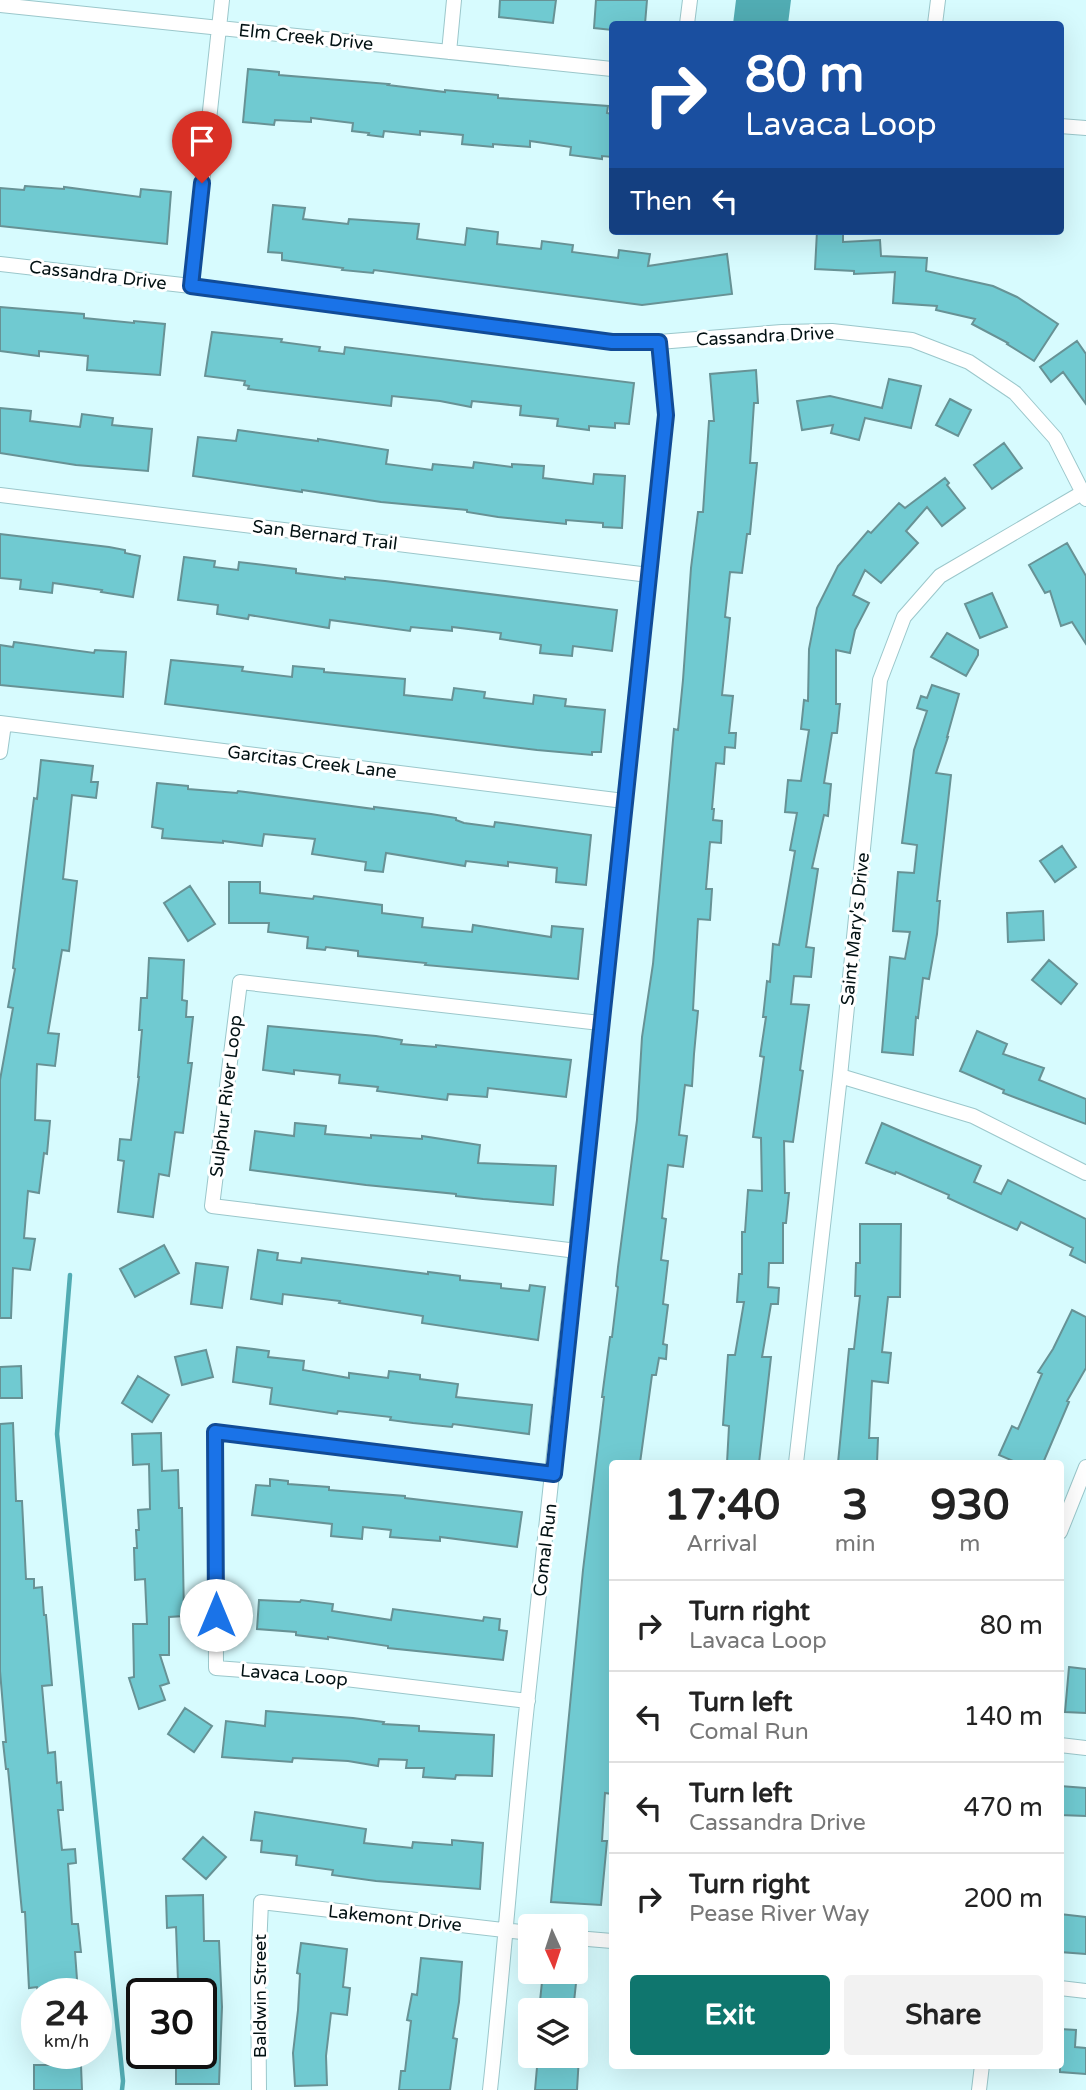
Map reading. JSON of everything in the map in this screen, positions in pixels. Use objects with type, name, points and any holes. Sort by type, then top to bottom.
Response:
[{"type":"street","points":[[191,286],[222,0]]},
{"type":"street","points":[[449,52],[454,0]]},
{"type":"street","points":[[687,21],[690,0]]},
{"type":"street","points":[[935,21],[938,0]]},
{"type":"street","name":"Elm Creek Drive","points":[[0,5],[609,69]]},
{"type":"street","points":[[1064,126],[1086,128]]},
{"type":"street","name":"Cassandra Drive","points":[[0,264],[191,286],[612,342],[659,342],[782,332],[832,331],[912,340],[969,362],[1015,393],[1055,438],[1084,496]]},
{"type":"street","name":"Comal Run","points":[[489,2090],[666,415],[659,342]]},
{"type":"street","name":"San Bernard Trail","points":[[0,495],[649,575]]},
{"type":"street","name":"Saint Mary's Drive","points":[[796,1460],[840,1076],[880,681],[904,617],[940,576],[1084,496]]},
{"type":"street","points":[[0,752],[2,724]]},
{"type":"street","name":"Garcitas Creek Lane","points":[[2,724],[624,801]]},
{"type":"street","name":"Sulphur River Loop","points":[[577,1251],[212,1206],[240,982],[600,1023]]},
{"type":"street","points":[[840,1076],[973,1116],[1086,1173]]},
{"type":"street","name":"Lavaca Loop","points":[[528,1701],[321,1676],[216,1668],[215,1432],[554,1474]]},
{"type":"street","points":[[1064,1522],[1086,1467]]},
{"type":"street","points":[[1064,1745],[1086,1748]]},
{"type":"street","name":"Lakemont Drive","points":[[261,1902],[518,1931]]},
{"type":"street","name":"Baldwin Street","points":[[258,2090],[261,1902]]},
{"type":"street","points":[[588,1939],[609,1941]]},
{"type":"street","points":[[1064,1988],[1086,1991]]},
{"type":"street","points":[[979,2090],[982,2069]]},
{"type":"water","points":[[736,0],[791,0],[788,21],[733,21]]},
{"type":"building","points":[[500,0],[556,0],[553,23],[499,17]]},
{"type":"building","points":[[596,0],[647,0],[645,21],[609,21],[609,30],[594,28]]},
{"type":"building","points":[[248,69],[279,72],[279,75],[498,95],[498,98],[608,106],[609,157],[602,156],[602,159],[570,155],[571,147],[530,141],[530,147],[462,144],[463,135],[420,131],[420,135],[384,131],[383,137],[352,131],[353,123],[311,118],[311,122],[275,120],[274,125],[243,122]]},
{"type":"building","points":[[25,186],[64,187],[140,197],[141,189],[171,192],[167,244],[0,226],[0,188],[24,190]]},
{"type":"building","points":[[273,205],[305,208],[303,219],[348,224],[349,219],[419,224],[417,239],[465,245],[467,228],[498,232],[497,244],[541,249],[542,241],[573,245],[572,252],[618,258],[619,250],[650,254],[648,266],[727,254],[732,294],[642,305],[374,270],[373,273],[342,270],[343,268],[282,260],[282,253],[268,252]]},
{"type":"building","points":[[817,235],[843,235],[843,242],[880,240],[881,256],[927,258],[926,271],[993,286],[1017,297],[1058,324],[1034,361],[1008,343],[972,324],[975,319],[936,310],[937,306],[893,303],[895,272],[854,274],[854,271],[815,269]]},
{"type":"building","points":[[0,307],[84,314],[84,318],[165,324],[160,375],[87,370],[88,356],[39,351],[39,356],[0,351]]},
{"type":"building","points":[[212,332],[282,339],[281,342],[320,347],[319,351],[344,354],[345,347],[634,383],[629,424],[615,423],[615,428],[589,426],[589,430],[557,426],[558,419],[520,415],[521,406],[472,401],[471,407],[392,396],[391,406],[248,389],[249,386],[244,385],[245,381],[205,376]]},
{"type":"building","points":[[1077,341],[1086,354],[1086,404],[1063,372],[1051,382],[1040,367]]},
{"type":"building","points":[[756,370],[758,403],[754,403],[750,463],[757,463],[750,534],[747,534],[742,573],[730,572],[725,617],[730,618],[722,695],[733,696],[729,733],[736,733],[735,748],[725,747],[724,764],[716,763],[712,809],[713,820],[722,821],[721,843],[710,842],[706,889],[712,889],[710,920],[698,919],[693,1010],[698,1011],[692,1086],[685,1085],[679,1135],[687,1136],[683,1167],[668,1165],[662,1218],[666,1219],[661,1260],[668,1261],[663,1304],[668,1305],[663,1344],[667,1345],[666,1359],[659,1358],[656,1375],[652,1375],[640,1460],[609,1460],[609,1794],[605,1793],[602,1841],[607,1841],[601,1905],[551,1902],[602,1397],[612,1337],[637,1120],[642,1037],[653,964],[674,729],[678,730],[691,568],[698,512],[703,512],[709,421],[714,421],[710,374]]},
{"type":"building","points":[[889,379],[921,386],[911,428],[865,418],[859,440],[831,433],[833,425],[802,430],[797,401],[830,396],[882,408]]},
{"type":"building","points":[[950,399],[971,410],[958,436],[936,425]]},
{"type":"building","points":[[0,408],[31,411],[30,421],[80,427],[82,414],[113,418],[112,425],[152,429],[148,471],[76,465],[0,453]]},
{"type":"building","points":[[238,430],[388,450],[386,464],[432,470],[433,464],[473,468],[474,462],[512,467],[512,464],[544,466],[543,478],[593,484],[594,474],[625,476],[622,528],[603,527],[603,523],[566,520],[566,524],[498,517],[467,510],[381,502],[193,476],[198,437],[236,441]]},
{"type":"building","points":[[1004,443],[1022,468],[992,489],[974,465]]},
{"type":"building","points":[[945,478],[949,483],[947,485],[965,508],[942,526],[927,507],[906,531],[918,543],[881,583],[865,570],[853,595],[869,603],[855,630],[850,653],[836,650],[836,704],[840,704],[837,733],[832,733],[824,783],[831,784],[828,816],[824,815],[812,868],[818,869],[806,947],[814,948],[811,977],[794,976],[791,1004],[809,1005],[793,1142],[784,1141],[785,1193],[789,1193],[786,1223],[783,1223],[783,1263],[769,1263],[768,1287],[779,1288],[778,1304],[771,1304],[762,1357],[771,1357],[759,1460],[727,1460],[729,1426],[723,1425],[728,1355],[735,1355],[744,1302],[737,1302],[739,1274],[742,1274],[742,1232],[745,1232],[748,1190],[762,1191],[761,1138],[753,1137],[764,1057],[760,1056],[766,1017],[763,1017],[767,981],[770,982],[773,944],[779,945],[795,851],[790,850],[797,813],[785,812],[788,780],[801,781],[809,730],[801,729],[804,700],[808,701],[809,649],[817,608],[838,566],[868,531],[871,533],[899,503],[905,508]]},
{"type":"building","points":[[0,534],[109,547],[140,556],[133,597],[53,583],[52,593],[20,589],[21,580],[0,578]]},
{"type":"building","points":[[1067,543],[1086,576],[1086,644],[1072,622],[1061,626],[1050,591],[1045,593],[1029,565]]},
{"type":"building","points":[[184,557],[215,561],[214,567],[238,570],[239,562],[296,569],[296,573],[385,581],[617,610],[612,651],[573,646],[572,656],[540,653],[541,645],[500,639],[501,633],[452,627],[452,631],[411,627],[410,631],[330,620],[329,628],[249,615],[248,619],[217,614],[218,605],[178,600]]},
{"type":"building","points":[[992,593],[1007,627],[980,638],[965,604]]},
{"type":"building","points":[[947,633],[978,650],[966,676],[931,657]]},
{"type":"building","points":[[14,642],[94,653],[95,650],[126,652],[123,697],[0,685],[0,645],[13,647]]},
{"type":"building","points":[[171,660],[243,667],[242,671],[292,677],[293,666],[324,669],[324,672],[405,679],[404,695],[452,700],[454,688],[485,692],[484,698],[533,704],[534,695],[566,699],[565,706],[605,710],[601,752],[592,752],[592,755],[537,750],[165,704]]},
{"type":"building","points":[[932,685],[959,694],[936,773],[951,775],[937,901],[940,901],[937,934],[929,979],[923,978],[913,1055],[882,1052],[890,957],[905,959],[910,932],[893,931],[898,872],[914,873],[917,845],[902,843],[914,750],[927,711],[917,708],[921,696],[927,698]]},
{"type":"building","points":[[41,760],[93,766],[91,782],[98,782],[96,798],[72,795],[63,879],[77,881],[69,951],[62,950],[48,1033],[59,1034],[55,1066],[37,1064],[35,1120],[50,1121],[47,1154],[44,1153],[39,1193],[28,1191],[24,1238],[35,1239],[30,1270],[13,1268],[11,1318],[0,1318],[0,1080],[13,1008],[8,1007]]},
{"type":"building","points":[[157,783],[188,786],[188,789],[238,791],[431,814],[456,818],[464,823],[494,827],[495,822],[591,835],[586,885],[556,882],[557,868],[508,862],[508,866],[466,861],[465,866],[386,853],[383,872],[365,870],[366,862],[312,854],[315,839],[264,834],[262,846],[162,838],[163,829],[152,827]]},
{"type":"building","points":[[1062,846],[1076,867],[1055,882],[1040,861]]},
{"type":"building","points":[[229,882],[260,882],[260,893],[313,899],[314,896],[382,905],[382,913],[423,918],[422,927],[472,932],[473,925],[551,937],[552,926],[583,929],[578,979],[425,965],[426,963],[358,956],[358,951],[326,947],[325,950],[307,948],[308,937],[268,932],[269,923],[229,923]]},
{"type":"building","points":[[190,886],[215,924],[188,941],[164,903]]},
{"type":"building","points":[[1043,911],[1044,940],[1008,942],[1007,913]]},
{"type":"building","points":[[149,958],[184,960],[182,1000],[187,1001],[186,1017],[193,1017],[188,1063],[192,1063],[183,1133],[175,1132],[169,1176],[159,1174],[153,1217],[118,1212],[124,1161],[118,1160],[120,1139],[131,1140],[139,1077],[141,998],[147,998]]},
{"type":"building","points":[[1049,960],[1077,984],[1061,1004],[1032,980]]},
{"type":"building","points":[[268,1026],[376,1036],[402,1040],[401,1044],[436,1045],[571,1060],[566,1097],[488,1088],[487,1097],[448,1094],[447,1100],[377,1091],[378,1087],[339,1083],[340,1075],[263,1070]]},
{"type":"building","points":[[977,1031],[1007,1044],[1003,1054],[1044,1068],[1039,1080],[1086,1099],[1086,1124],[1003,1093],[1004,1090],[960,1071]]},
{"type":"building","points":[[295,1123],[326,1126],[325,1134],[371,1138],[371,1135],[422,1139],[422,1136],[480,1145],[478,1163],[556,1166],[553,1205],[456,1196],[250,1170],[255,1131],[294,1136]]},
{"type":"building","points":[[882,1123],[981,1166],[974,1182],[1001,1194],[1008,1180],[1086,1219],[1086,1263],[1070,1255],[1073,1248],[1021,1222],[1017,1230],[948,1198],[949,1195],[896,1172],[895,1174],[866,1163]]},
{"type":"building","points":[[860,1224],[901,1224],[900,1297],[888,1297],[882,1352],[891,1353],[888,1383],[872,1381],[869,1438],[878,1438],[877,1460],[838,1460],[849,1349],[854,1349],[860,1296],[855,1296],[856,1263],[860,1263]]},
{"type":"building","points":[[164,1245],[179,1273],[135,1297],[120,1269]]},
{"type":"building","points":[[258,1250],[278,1253],[277,1260],[301,1263],[302,1258],[428,1272],[460,1276],[460,1280],[501,1284],[501,1288],[529,1291],[530,1285],[545,1287],[538,1340],[422,1323],[423,1316],[339,1303],[340,1301],[283,1294],[282,1304],[251,1299]]},
{"type":"building","points":[[196,1263],[228,1267],[222,1308],[191,1304]]},
{"type":"building","points":[[1072,1310],[1086,1317],[1086,1368],[1067,1401],[1069,1402],[1044,1460],[1011,1460],[999,1455],[1012,1426],[1018,1429],[1042,1374],[1038,1372]]},
{"type":"building","points":[[237,1347],[269,1351],[268,1357],[304,1361],[303,1370],[349,1378],[349,1373],[388,1378],[389,1371],[420,1375],[420,1379],[458,1384],[456,1397],[532,1405],[529,1434],[453,1424],[452,1427],[413,1423],[390,1420],[391,1417],[338,1411],[337,1414],[270,1404],[272,1388],[233,1382]]},
{"type":"building","points":[[206,1350],[213,1377],[182,1385],[175,1357]]},
{"type":"building","points":[[21,1366],[22,1398],[0,1398],[0,1367]]},
{"type":"building","points":[[138,1376],[169,1395],[152,1422],[122,1403]]},
{"type":"building","points":[[13,1423],[16,1501],[22,1501],[26,1579],[34,1579],[34,1588],[42,1587],[46,1615],[52,1685],[42,1686],[48,1753],[55,1752],[57,1783],[61,1782],[63,1810],[58,1810],[62,1850],[75,1849],[76,1863],[68,1864],[72,1924],[78,1924],[81,1952],[75,1952],[77,1978],[28,1978],[25,1912],[22,1912],[3,1742],[6,1742],[0,1671],[0,1424]]},
{"type":"building","points":[[161,1433],[162,1471],[178,1470],[179,1508],[182,1508],[184,1616],[169,1617],[169,1655],[160,1655],[169,1683],[160,1686],[165,1700],[139,1709],[129,1678],[134,1677],[133,1624],[147,1624],[145,1579],[135,1580],[134,1548],[137,1548],[136,1530],[139,1530],[138,1510],[150,1509],[149,1464],[133,1465],[132,1434]]},
{"type":"building","points":[[270,1479],[288,1481],[288,1484],[329,1487],[329,1490],[405,1496],[522,1512],[517,1547],[440,1537],[440,1541],[390,1537],[391,1530],[363,1527],[362,1539],[331,1536],[332,1524],[252,1515],[256,1485],[270,1486]]},
{"type":"building","points":[[259,1600],[301,1600],[333,1604],[332,1611],[391,1620],[393,1609],[483,1621],[484,1617],[500,1619],[499,1630],[507,1631],[503,1660],[388,1648],[328,1637],[296,1635],[296,1632],[257,1629]]},
{"type":"building","points":[[1069,1667],[1086,1669],[1086,1713],[1065,1712]]},
{"type":"building","points":[[185,1708],[212,1726],[194,1752],[168,1734]]},
{"type":"building","points":[[266,1711],[419,1726],[419,1731],[494,1735],[492,1776],[456,1775],[455,1779],[423,1777],[424,1768],[406,1768],[407,1760],[379,1759],[378,1766],[348,1761],[293,1758],[292,1762],[222,1757],[226,1721],[265,1726]]},
{"type":"building","points":[[1064,1786],[1086,1788],[1086,1816],[1064,1815]]},
{"type":"building","points":[[255,1812],[366,1829],[364,1843],[412,1848],[413,1842],[452,1845],[452,1840],[483,1843],[480,1889],[376,1881],[332,1875],[333,1870],[296,1865],[297,1856],[261,1852],[262,1841],[251,1840]]},
{"type":"building","points":[[203,1837],[226,1857],[206,1879],[183,1859]]},
{"type":"building","points":[[203,1895],[204,1941],[219,1941],[222,2007],[219,2084],[176,2084],[176,2069],[217,2069],[217,1978],[178,1978],[176,1927],[167,1928],[166,1896]]},
{"type":"building","points":[[1064,1914],[1086,1917],[1086,1954],[1064,1952]]},
{"type":"building","points":[[301,1943],[347,1949],[343,1987],[350,1988],[347,2015],[331,2013],[326,2056],[327,2085],[295,2086],[293,2053]]},
{"type":"building","points":[[421,1958],[462,1962],[453,2038],[457,2039],[450,2090],[399,2090],[401,2071],[405,2071],[411,2021],[407,2020],[412,1994],[417,1995]]},
{"type":"building","points":[[542,1984],[576,1984],[574,1998],[540,1998]]},
{"type":"building","points":[[1064,2029],[1076,2030],[1075,2047],[1086,2048],[1086,2074],[1060,2072],[1060,2069],[1064,2069]]},
{"type":"building","points":[[537,2068],[578,2068],[577,2090],[535,2090]]},
{"type":"building","points":[[34,2069],[81,2069],[82,2090],[34,2090]]},
{"type":"waterway","points":[[70,1275],[57,1434],[122,2090]]},
{"type":"route","points":[[202,183],[191,286],[612,342],[659,342],[666,415],[554,1474],[215,1432],[216,1615]]}]
